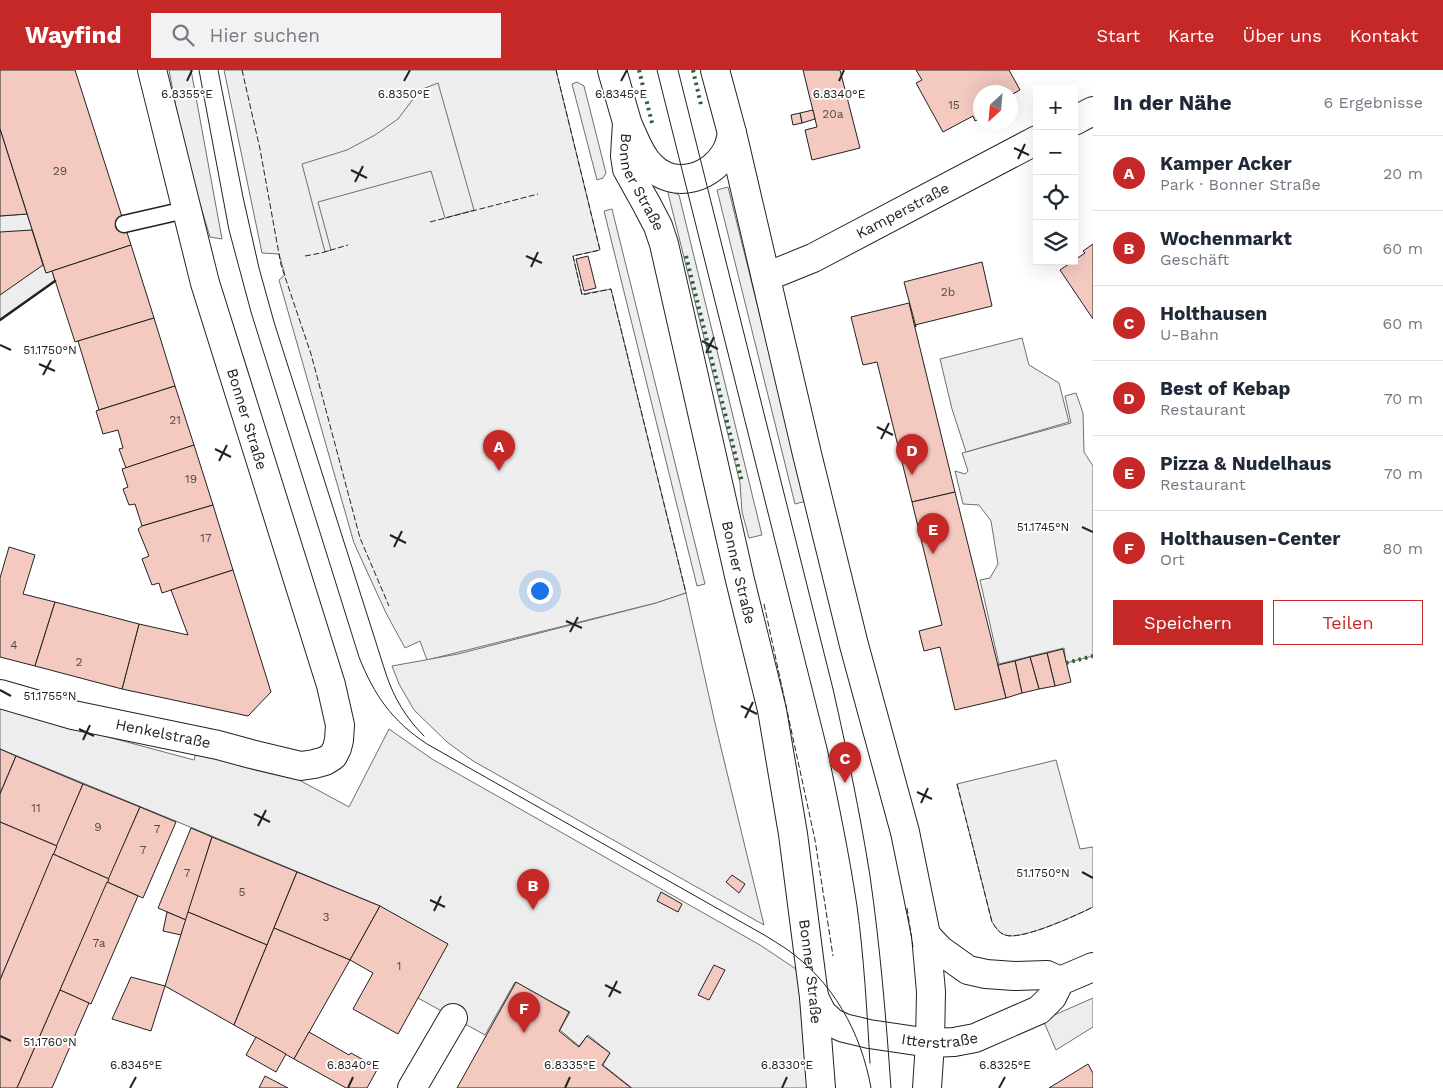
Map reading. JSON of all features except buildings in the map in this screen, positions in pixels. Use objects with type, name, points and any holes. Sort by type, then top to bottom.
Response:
[{"type":"main road","name":"Bonner Straße","points":[[152,70],[205,283],[337,706],[340,726],[339,740],[333,756],[325,761]]},
{"type":"main road","name":"Bonner Straße","points":[[612,70],[627,122],[625,156],[627,169],[648,205],[664,244],[740,580],[771,703],[793,834],[814,997],[821,1088]]},
{"type":"main road","points":[[715,70],[732,133],[807,454],[854,644],[905,832],[926,935],[931,992],[930,1043],[926,1088]]},
{"type":"main road","points":[[1078,118],[1093,111]]},
{"type":"main road","points":[[627,122],[641,154],[650,166],[670,177],[684,180],[704,174],[713,166],[728,149],[732,133]]},
{"type":"main road","name":"Kamperstraße","points":[[766,277],[813,258],[1033,142]]},
{"type":"main road","name":"Henkelstraße","points":[[0,694],[73,714],[218,745],[288,764],[301,766],[325,761]]},
{"type":"main road","points":[[926,935],[940,950],[968,970],[986,974],[1014,976],[1047,975],[1060,981],[1093,967]]},
{"type":"main road","name":"Itterstraße","points":[[814,997],[822,1013],[833,1023],[844,1028],[868,1034],[930,1043],[954,1042],[975,1038],[1039,1010],[1052,997],[1060,981]]},
{"type":"main road","points":[[412,1088],[454,1018]]},
{"type":"lane","points":[[124,224],[186,210]]},
{"type":"shaded area","points":[[169,70],[191,70],[222,239],[210,237],[184,151]]},
{"type":"shaded area","points":[[224,70],[556,70],[600,250],[573,256],[582,294],[611,289],[686,593],[656,603],[427,660],[420,641],[405,648],[386,613],[354,543],[279,280],[285,275],[279,254],[262,253]]},
{"type":"shaded area","points":[[577,82],[584,86],[606,173],[603,178],[597,180],[572,84]]},
{"type":"shaded area","points":[[438,83],[474,210],[445,218],[431,171],[318,202],[331,250],[325,252],[302,164],[347,150],[375,135],[398,119],[420,90]]},
{"type":"shaded area","points":[[728,187],[806,501],[795,504],[717,190]]},
{"type":"shaded area","points":[[671,191],[679,195],[762,535],[749,538],[742,512],[740,483],[668,193]]},
{"type":"shaded area","points":[[612,209],[705,584],[697,586],[604,211]]},
{"type":"shaded area","points":[[27,214],[46,273],[52,271],[55,281],[0,319],[0,216]]},
{"type":"shaded area","points":[[1022,338],[1029,365],[1059,383],[1069,422],[966,452],[952,409],[940,359]]},
{"type":"shaded area","points":[[1076,393],[1083,413],[1084,452],[1093,466],[1093,656],[1066,663],[1064,648],[999,664],[980,580],[990,578],[998,564],[991,521],[979,505],[963,504],[955,471],[965,474],[968,471],[962,453],[1071,423],[1065,396]]},
{"type":"shaded area","points":[[686,593],[715,723],[764,925],[473,761],[447,742],[414,710],[399,684],[392,666],[458,654],[656,603]]},
{"type":"shaded area","points":[[0,708],[194,760],[199,741],[288,774],[349,807],[389,729],[432,759],[760,945],[796,969],[813,1088],[632,1088],[603,1065],[610,1053],[588,1035],[579,1046],[560,1030],[570,1012],[515,982],[485,1035],[418,998],[380,906],[0,749]]},
{"type":"shaded area","points":[[1056,760],[1080,849],[1093,847],[1093,907],[1036,931],[1013,936],[1005,935],[999,932],[992,922],[957,784]]},
{"type":"shaded area","points":[[1093,998],[1093,1027],[1056,1050],[1043,1020]]},
{"type":"tram line","points":[[199,70],[229,230],[251,312],[359,657],[378,695],[394,716],[427,744],[766,936],[802,961],[831,992],[842,1009],[860,1047],[871,1088]]},
{"type":"tram line","points":[[218,70],[243,197],[259,268],[274,322],[389,683],[406,715],[424,736]]},
{"type":"tram line","points":[[657,70],[827,748],[857,906],[870,1063]]},
{"type":"tram line","points":[[678,70],[833,689],[848,759],[874,902],[891,1088]]},
{"type":"hedge","points":[[639,70],[652,123]]},
{"type":"hedge","points":[[693,70],[701,105]]},
{"type":"hedge","points":[[686,256],[742,482]]},
{"type":"hedge","points":[[1066,663],[1093,656]]},
{"type":"fence","points":[[242,70],[260,149],[281,265],[311,354],[360,538],[389,606]]},
{"type":"fence","points":[[556,70],[600,250],[573,256],[582,295],[611,289],[686,593]]},
{"type":"fence","points":[[430,222],[538,194]]},
{"type":"fence","points":[[305,256],[348,245]]},
{"type":"fence","points":[[764,604],[815,840],[833,956]]},
{"type":"fence","points":[[957,784],[992,922],[999,932],[1013,936],[1036,931],[1093,907]]},
{"type":"fence","points":[[907,908],[913,947]]},
{"type":"wall","points":[[0,320],[55,281]]},
{"type":"place","name":"Kamper Acker","points":[[499,471]]},
{"type":"place","name":"Best of Kebap","points":[[912,475]]},
{"type":"place","name":"Pizza & Nudelhaus","points":[[933,554]]},
{"type":"place","name":"Holthausen","points":[[845,783]]},
{"type":"place","name":"Wochenmarkt","points":[[533,910]]},
{"type":"place","name":"Holthausen-Center","points":[[524,1033]]}]
